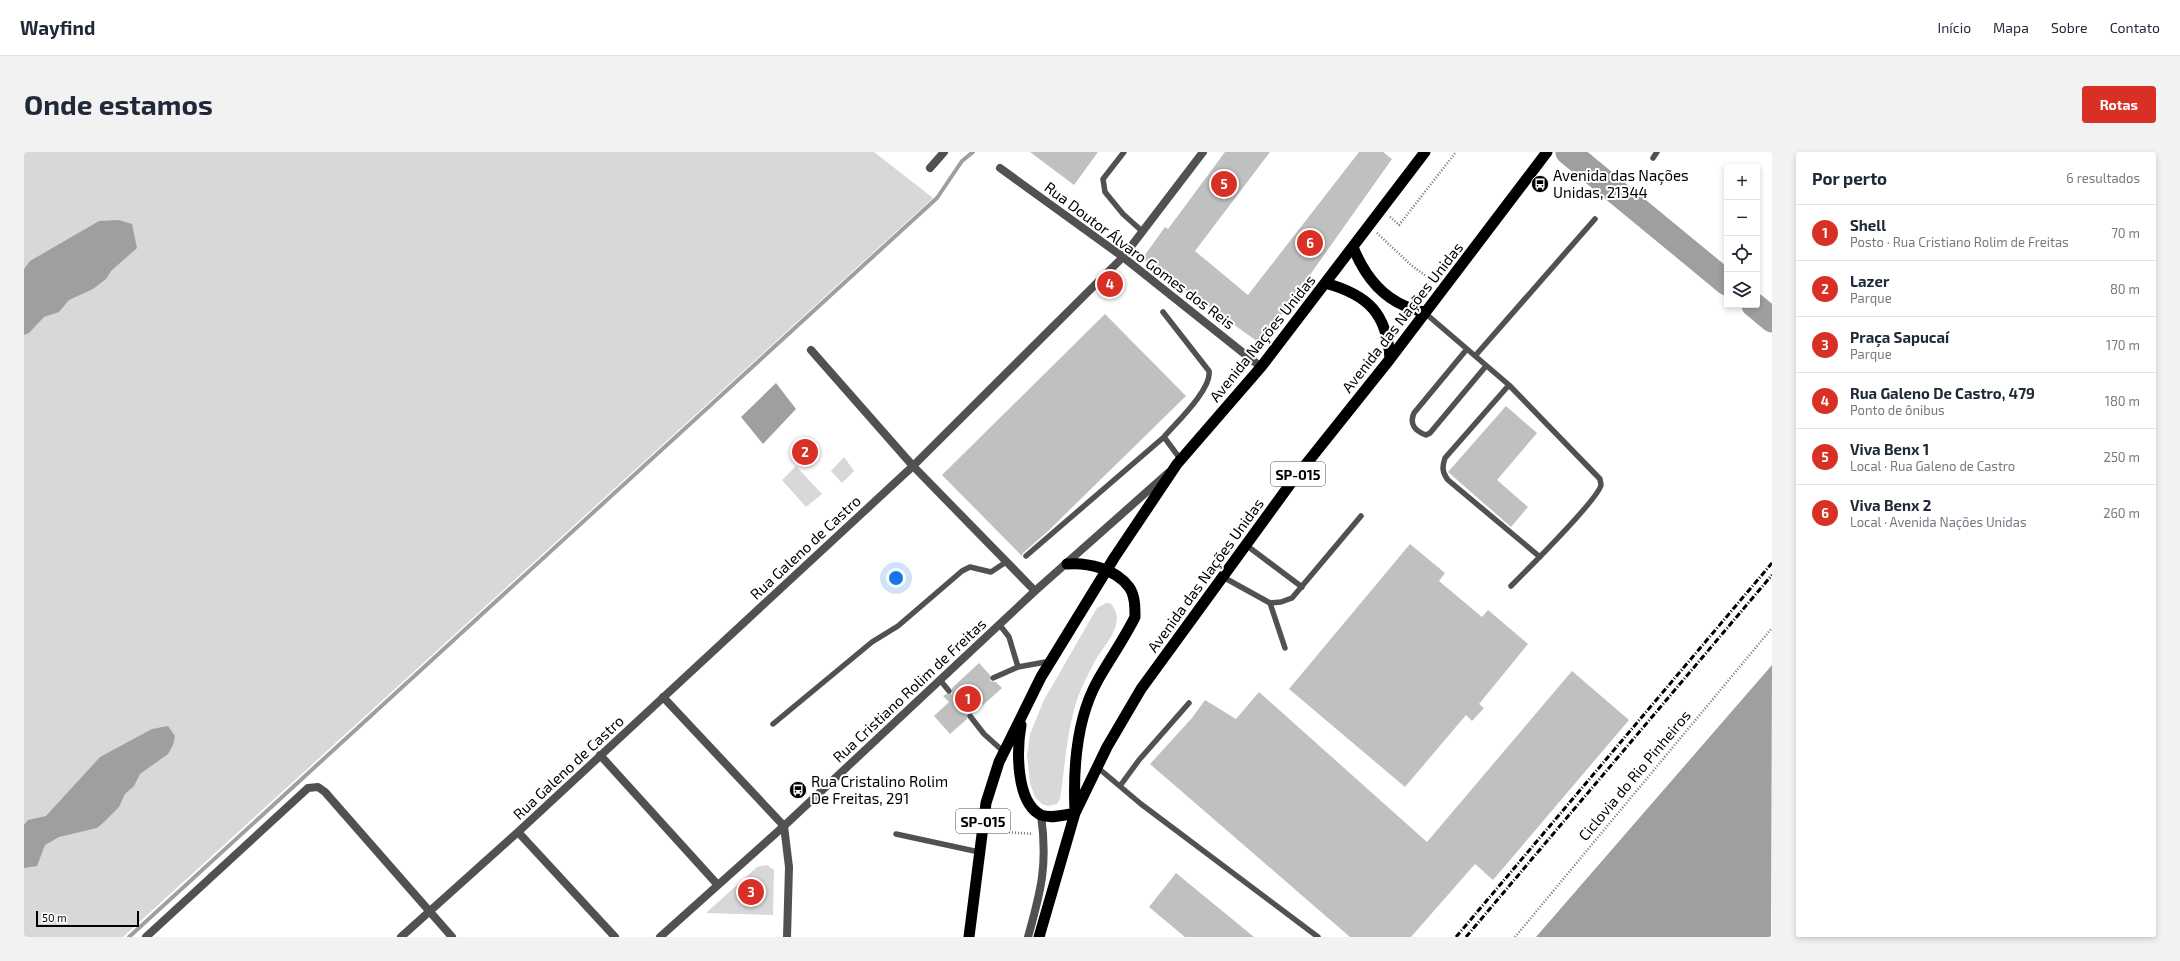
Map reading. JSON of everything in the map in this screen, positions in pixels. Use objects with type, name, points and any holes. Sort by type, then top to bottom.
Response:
[{"type":"highway","name":"Avenida Nações Unidas","points":[[1179,462],[1261,367],[1425,152]]},
{"type":"highway","name":"Avenida das Nações Unidas","points":[[1039,937],[1075,813],[1097,767],[1141,689],[1291,483],[1426,313],[1547,152]]},
{"type":"highway","points":[[1353,247],[1359,264],[1370,280],[1404,306],[1426,313]]},
{"type":"highway","points":[[1325,283],[1357,296],[1376,311],[1384,325],[1389,339],[1390,359]]},
{"type":"highway","name":"SP-015","points":[[969,937],[986,803],[1004,752],[1023,712],[1051,661],[1105,571],[1179,462]]},
{"type":"highway","points":[[1023,712],[1018,742],[1018,768],[1023,790],[1032,808],[1041,815],[1055,817],[1075,813],[1073,774],[1078,741],[1087,704],[1098,681],[1135,617],[1135,607],[1130,588],[1124,581],[1105,571],[1080,563],[1067,564]]},
{"type":"street","points":[[930,168],[944,152]]},
{"type":"street","name":"Rua Galeno de Castro","points":[[401,937],[518,832],[913,466],[1124,257],[1203,152]]},
{"type":"street","name":"Rua Doutor Álvaro Gomes dos Reis","points":[[1000,168],[1124,257],[1261,367]]},
{"type":"street","points":[[811,350],[913,466],[1035,591]]},
{"type":"street","name":"Rua Cristiano Rolim de Freitas","points":[[660,937],[717,884],[784,826],[1035,591],[1067,564],[1087,543],[1179,462]]},
{"type":"street","points":[[663,697],[784,826],[789,867],[787,937]]},
{"type":"street","points":[[600,755],[717,884]]},
{"type":"street","points":[[146,937],[308,788],[318,787],[325,792],[452,937]]},
{"type":"street","points":[[1028,937],[1044,874],[1044,833],[1041,815]]},
{"type":"street","points":[[518,832],[616,937]]},
{"type":"lane","points":[[1124,152],[1104,179],[1106,192],[1124,214],[1143,232]]},
{"type":"lane","points":[[1653,158],[1657,152]]},
{"type":"lane","points":[[1475,356],[1595,219]]},
{"type":"lane","points":[[1026,556],[1164,437],[1200,394],[1210,376],[1209,371],[1163,312]]},
{"type":"lane","points":[[1426,313],[1509,385],[1600,479],[1601,485],[1598,491],[1540,557],[1511,586]]},
{"type":"lane","points":[[1467,349],[1414,413],[1411,420],[1412,425],[1420,433],[1426,435],[1430,433],[1486,366]]},
{"type":"lane","points":[[1509,385],[1445,458],[1442,466],[1443,473],[1448,480],[1540,557]]},
{"type":"lane","points":[[1164,437],[1179,462]]},
{"type":"lane","points":[[1223,577],[1270,603],[1281,602],[1292,598],[1361,516]]},
{"type":"lane","points":[[1246,545],[1302,586]]},
{"type":"lane","points":[[773,724],[872,642],[898,626],[962,571],[970,567],[991,572],[1006,562]]},
{"type":"lane","points":[[1270,603],[1285,648]]},
{"type":"lane","points":[[1000,624],[1009,637],[1018,667]]},
{"type":"lane","points":[[993,678],[1018,667],[1051,661]]},
{"type":"lane","points":[[940,680],[949,691]]},
{"type":"lane","points":[[1120,786],[1139,760],[1189,703]]},
{"type":"lane","points":[[970,716],[984,734],[1004,752]]},
{"type":"lane","points":[[1097,767],[1318,937]]},
{"type":"lane","points":[[896,834],[979,852]]},
{"type":"path","points":[[1382,210],[1399,226],[1456,152]]},
{"type":"path","points":[[1369,226],[1411,265],[1443,289]]},
{"type":"path","name":"Ciclovia do Rio Pinheiros","points":[[1515,937],[1772,628]]},
{"type":"path","points":[[982,829],[1031,835],[1044,833]]},
{"type":"shaded area","points":[[24,152],[874,152],[933,198],[123,937],[24,937]]},
{"type":"shaded area","points":[[119,220],[132,224],[137,248],[111,271],[106,279],[93,289],[69,300],[59,312],[44,317],[29,333],[24,335],[24,269],[30,261],[99,221]]},
{"type":"shaded area","points":[[776,383],[796,409],[763,444],[741,417]]},
{"type":"shaded area","points":[[844,457],[854,471],[842,483],[831,471]]},
{"type":"shaded area","points":[[796,466],[822,494],[806,507],[782,480]]},
{"type":"shaded area","points":[[1106,603],[1110,603],[1117,616],[1114,630],[1094,662],[1079,694],[1071,723],[1060,799],[1057,804],[1048,806],[1042,804],[1035,797],[1030,783],[1027,755],[1030,734],[1044,700],[1097,608]]},
{"type":"shaded area","points":[[1772,665],[1771,937],[1536,937]]},
{"type":"shaded area","points":[[168,726],[175,736],[173,745],[168,754],[140,774],[134,786],[125,794],[119,807],[103,823],[97,828],[59,837],[45,845],[37,866],[24,868],[24,825],[28,820],[46,816],[100,757],[152,729]]},
{"type":"shaded area","points":[[767,865],[774,870],[773,915],[706,913],[757,867]]},
{"type":"building","points":[[1030,152],[1098,152],[1074,185]]},
{"type":"building","points":[[1225,152],[1270,152],[1195,251],[1248,295],[1359,152],[1383,152],[1392,159],[1261,344],[1142,259],[1165,227],[1168,229]]},
{"type":"building","points":[[1105,314],[1186,396],[1047,532],[1023,553],[1022,556],[942,475]]},
{"type":"building","points":[[1506,406],[1537,433],[1497,480],[1528,507],[1511,527],[1448,472]]},
{"type":"building","points":[[1410,544],[1445,573],[1439,581],[1482,617],[1488,610],[1528,644],[1479,704],[1484,708],[1472,721],[1466,715],[1405,787],[1289,689]]},
{"type":"building","points":[[979,663],[990,675],[990,681],[996,682],[1002,688],[973,714],[967,713],[967,719],[950,734],[934,716],[949,702],[943,696],[946,694],[952,694],[952,688]]},
{"type":"building","points":[[1572,671],[1629,720],[1493,880],[1475,864],[1411,937],[1350,937],[1150,764],[1192,718],[1205,700],[1236,719],[1259,692],[1427,842]]},
{"type":"building","points":[[1176,873],[1254,937],[1185,937],[1149,907]]},
{"type":"waterway","points":[[129,937],[937,198],[962,161],[973,152]]},
{"type":"waterway","points":[[1568,152],[1724,281]]},
{"type":"waterway","points":[[1758,308],[1772,320]]},
{"type":"railway","points":[[1456,937],[1772,563]]},
{"type":"railway","points":[[1466,937],[1772,575]]},
{"type":"place","name":"Viva Benx 1","points":[[1224,184]]},
{"type":"place","name":"Avenida das Nações Unidas, 21344","points":[[1540,184]]},
{"type":"place","name":"Viva Benx 2","points":[[1310,243]]},
{"type":"place","name":"Rua Galeno De Castro, 479","points":[[1110,284]]},
{"type":"place","name":"Lazer","points":[[805,452]]},
{"type":"place","name":"Shell","points":[[968,699]]},
{"type":"place","name":"Rua Cristalino Rolim De Freitas, 291","points":[[798,790]]},
{"type":"place","name":"Praça Sapucaí","points":[[751,892]]}]
